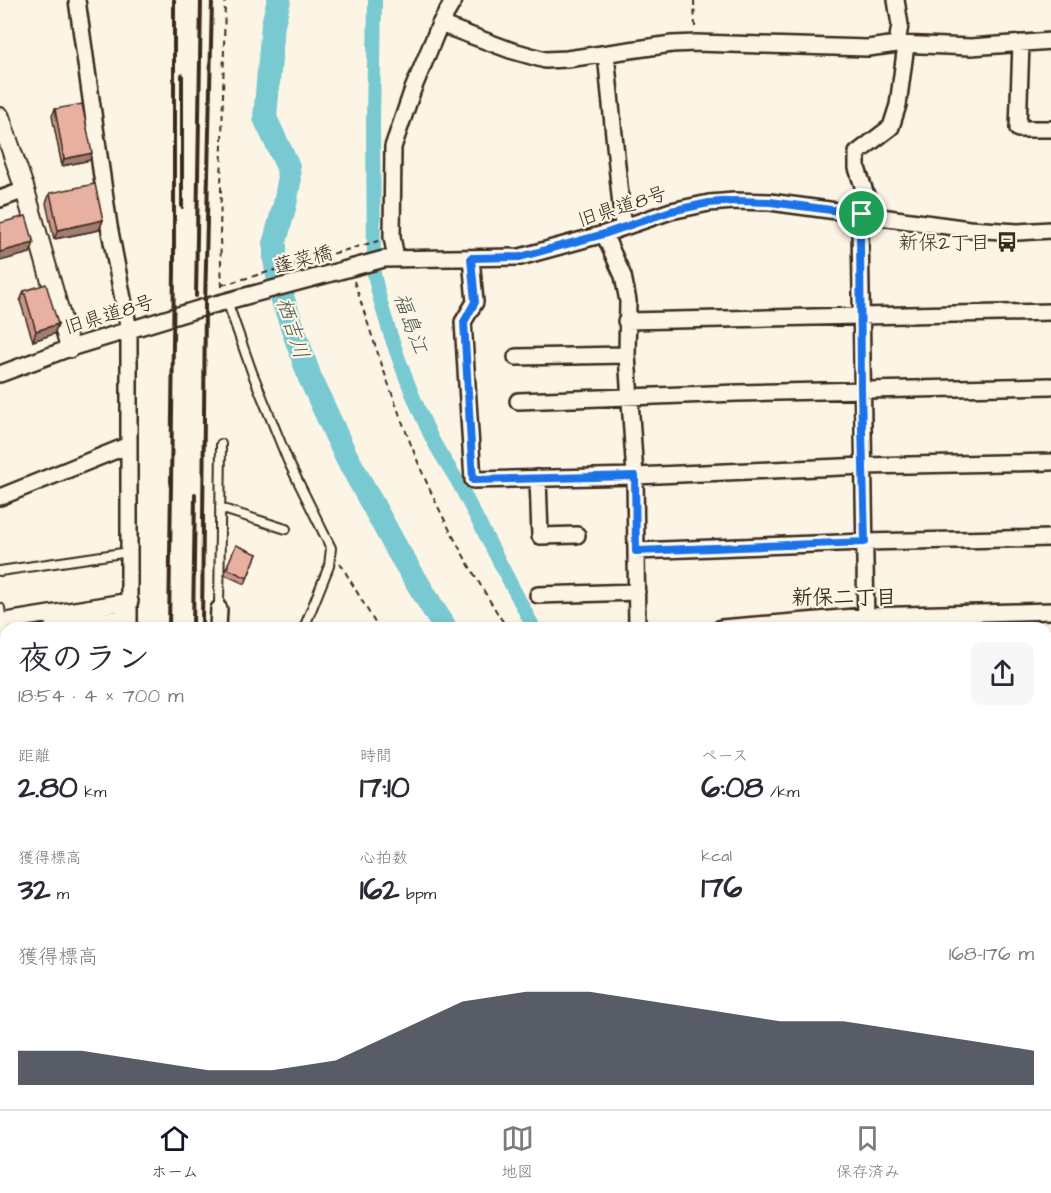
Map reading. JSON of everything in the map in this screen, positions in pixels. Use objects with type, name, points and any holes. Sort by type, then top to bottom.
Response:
[{"type":"street","points":[[77,0],[109,226],[129,330],[129,616]]},
{"type":"street","points":[[390,259],[393,147],[413,89],[440,24],[454,0]]},
{"type":"street","points":[[896,0],[902,44],[898,105],[891,127],[857,153],[857,168],[867,198],[860,225],[866,622],[1051,611]]},
{"type":"street","points":[[440,24],[510,50],[545,60],[696,43],[868,48],[902,44],[971,47],[1051,41]]},
{"type":"street","points":[[1021,43],[1018,129],[1051,129]]},
{"type":"street","points":[[606,54],[623,226]]},
{"type":"street","points":[[0,117],[25,190],[70,348]]},
{"type":"street","points":[[0,199],[25,190]]},
{"type":"street","name":"旧県道8号","points":[[390,259],[520,257],[604,234],[671,211],[709,203],[734,201],[770,202],[969,229],[1018,232],[1051,230]]},
{"type":"street","points":[[604,234],[623,276],[628,301],[627,355],[635,476],[638,622]]},
{"type":"street","points":[[471,258],[475,302],[464,322],[473,480],[864,466],[1051,462]]},
{"type":"street","name":"蓬菜橋","points":[[228,301],[390,259]]},
{"type":"street","name":"旧県道8号","points":[[0,374],[70,348],[228,301]]},
{"type":"street","points":[[626,321],[1051,312]]},
{"type":"street","points":[[516,357],[627,355]]},
{"type":"street","points":[[518,401],[1051,386]]},
{"type":"street","points":[[0,497],[129,445]]},
{"type":"street","points":[[538,478],[540,536],[577,535]]},
{"type":"street","points":[[636,551],[865,542],[1051,538]]},
{"type":"street","points":[[538,595],[637,592]]},
{"type":"street","points":[[219,609],[220,622]]},
{"type":"street","points":[[44,622],[129,616]]},
{"type":"street","points":[[90,622],[129,616]]},
{"type":"lane","points":[[228,301],[252,372],[288,461],[331,548],[329,566],[306,622]]},
{"type":"lane","points":[[219,609],[221,444]]},
{"type":"lane","points":[[219,508],[286,529]]},
{"type":"lane","points":[[0,571],[129,552]]},
{"type":"path","points":[[225,0],[220,237],[222,285],[228,301]]},
{"type":"path","points":[[694,0],[696,43]]},
{"type":"path","points":[[222,285],[384,239]]},
{"type":"path","points":[[349,268],[396,408],[421,470],[477,577],[503,622]]},
{"type":"path","points":[[331,548],[374,622]]},
{"type":"building","points":[[82,104],[92,153],[64,159],[55,109]]},
{"type":"building","points":[[95,184],[103,220],[58,230],[50,193]]},
{"type":"building","points":[[26,216],[34,243],[0,252],[0,223]]},
{"type":"building","points":[[46,284],[58,324],[36,331],[24,291]]},
{"type":"building","points":[[236,545],[257,554],[247,578],[228,569]]},
{"type":"waterway","name":"栖吉川","points":[[279,0],[273,24],[265,118],[288,167],[289,182],[275,241],[275,260],[282,297],[310,378],[345,454],[398,551],[441,622]]},
{"type":"waterway","name":"福島江","points":[[375,0],[374,274],[378,293],[397,354],[431,437],[460,486],[531,622]]},
{"type":"railway","points":[[169,622],[174,270],[174,0]]},
{"type":"railway","points":[[196,296],[201,0]]},
{"type":"railway","points":[[202,622],[205,307],[212,0]]},
{"type":"railway","points":[[182,75],[182,207]]},
{"type":"railway","points":[[193,622],[195,494]]},
{"type":"place","name":"新保2丁目","points":[[1007,242]]},
{"type":"district","name":"新保二丁目","points":[[844,597]]},
{"type":"route","points":[[770,202],[862,214],[860,316],[865,542],[636,551],[635,476],[473,480],[464,322],[475,302],[471,258],[520,257],[548,251],[671,211],[709,203],[770,202]]}]
